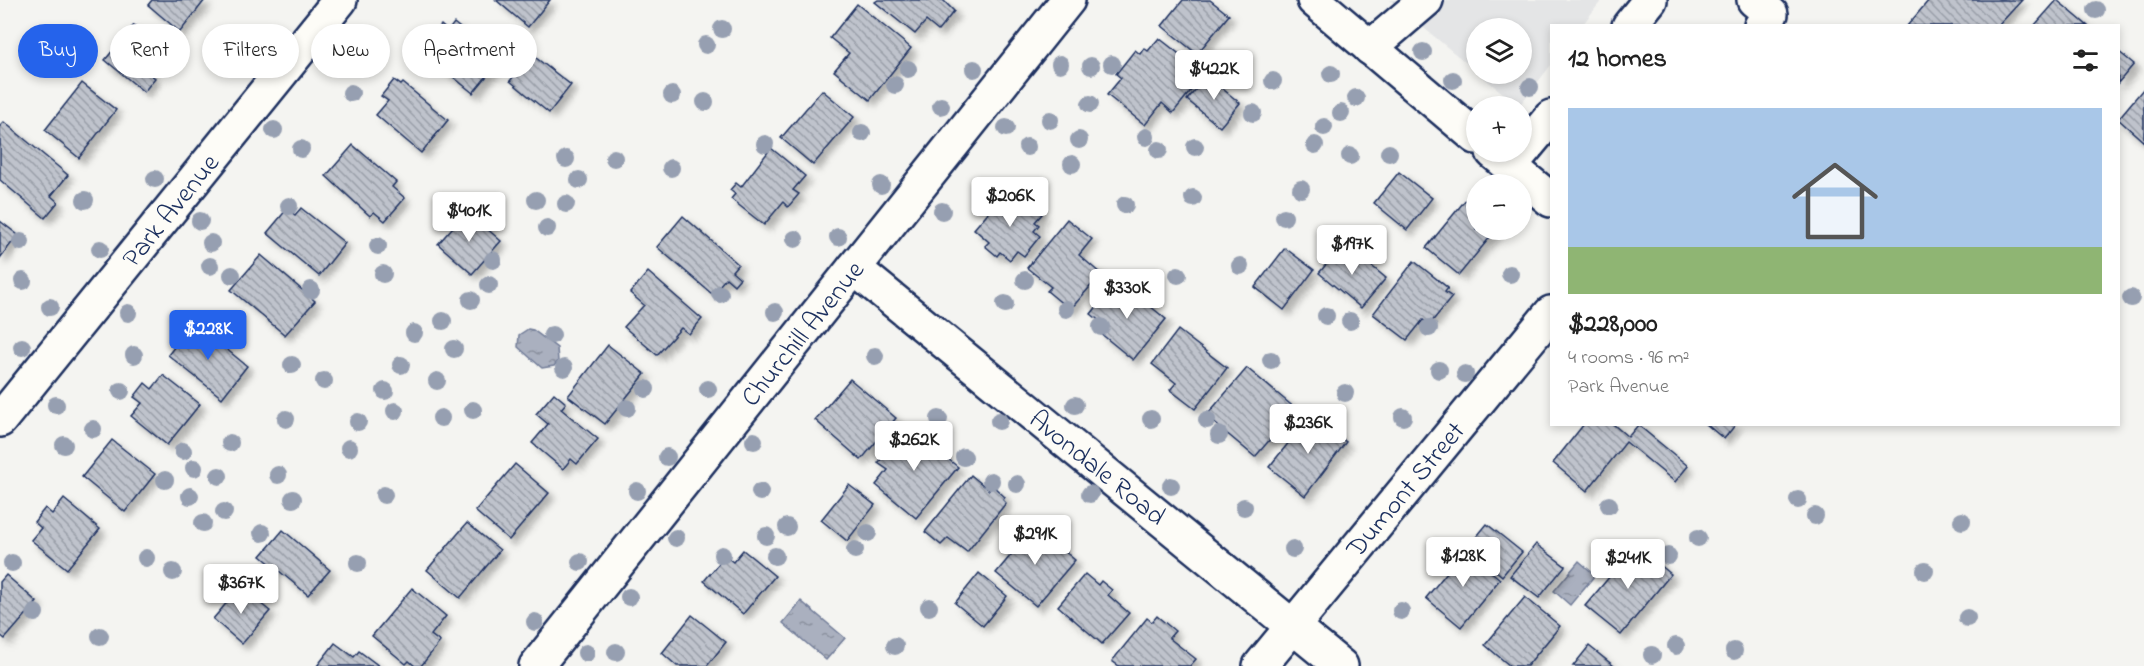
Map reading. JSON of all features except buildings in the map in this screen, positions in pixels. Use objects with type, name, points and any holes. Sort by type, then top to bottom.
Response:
[{"type":"street","name":"Park Avenue","points":[[0,420],[340,0]]},
{"type":"street","name":"Churchill Avenue","points":[[536,666],[1068,0]]},
{"type":"street","points":[[1314,0],[1466,129]]},
{"type":"street","points":[[1370,48],[1426,0]]},
{"type":"street","points":[[1631,24],[1650,0]]},
{"type":"street","points":[[1754,0],[1771,14],[1763,24]]},
{"type":"street","points":[[1532,133],[1550,118]]},
{"type":"street","points":[[1506,162],[1550,200]]},
{"type":"street","name":"Avondale Road","points":[[854,268],[1341,666]]},
{"type":"street","name":"Dumont Street","points":[[1260,666],[1550,314]]},
{"type":"shaded area","points":[[1390,0],[1602,0],[1583,24],[1550,24],[1550,66],[1527,96],[1506,96],[1492,84],[1532,84],[1532,18],[1466,18],[1466,63]]},
{"type":"water","points":[[528,329],[533,330],[557,348],[558,361],[554,366],[542,368],[518,347],[519,335]]},
{"type":"water","points":[[1579,561],[1595,575],[1570,605],[1554,591]]},
{"type":"water","points":[[801,601],[845,638],[826,660],[783,623]]}]
